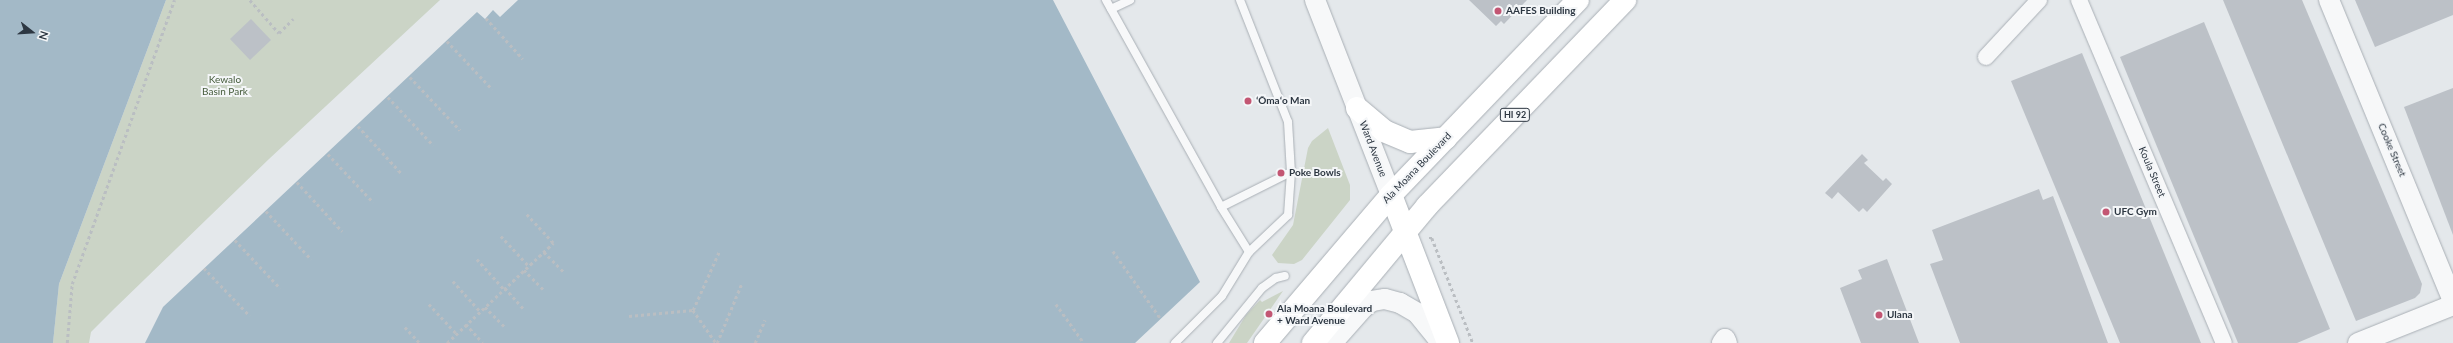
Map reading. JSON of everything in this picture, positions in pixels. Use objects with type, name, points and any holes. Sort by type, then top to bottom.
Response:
[{"type":"main road","name":"Ala Moana Boulevard","points":[[1264,343],[1391,195],[1578,0]]},
{"type":"main road","name":"HI 92","points":[[1313,343],[1405,231],[1625,0]]},
{"type":"main road","points":[[1357,108],[1384,130],[1410,142],[1446,138]]},
{"type":"main road","name":"Ward Avenue","points":[[1391,195],[1448,343]]},
{"type":"street","name":"Ward Avenue","points":[[1315,0],[1391,195]]},
{"type":"street","points":[[1986,57],[2039,0]]},
{"type":"street","name":"Koula Street","points":[[2079,0],[2224,343]]},
{"type":"street","name":"Cooke Street","points":[[2329,0],[2453,301]]},
{"type":"street","points":[[1332,343],[1364,307],[1382,299],[1400,303],[1416,313],[1441,343]]},
{"type":"street","points":[[2358,343],[2453,306]]},
{"type":"lane","points":[[1106,0],[1221,207],[1249,252]]},
{"type":"lane","points":[[1111,9],[1130,0]]},
{"type":"lane","points":[[1179,342],[1222,296],[1249,252],[1288,215],[1291,172],[1288,122],[1240,0]]},
{"type":"lane","points":[[1221,207],[1291,172]]},
{"type":"lane","points":[[1217,343],[1262,288],[1276,278],[1285,276]]},
{"type":"path","points":[[67,343],[72,284],[174,0]]},
{"type":"path","points":[[250,0],[279,32],[293,19]]},
{"type":"path","points":[[486,18],[523,59]]},
{"type":"path","points":[[447,41],[492,89]]},
{"type":"path","points":[[410,77],[460,130]]},
{"type":"path","points":[[388,97],[433,145]]},
{"type":"path","points":[[358,126],[402,174]]},
{"type":"path","points":[[328,154],[372,202]]},
{"type":"path","points":[[297,182],[342,231]]},
{"type":"path","points":[[266,211],[311,259]]},
{"type":"path","points":[[447,343],[553,243],[525,213]]},
{"type":"path","points":[[501,236],[529,266]]},
{"type":"path","points":[[235,240],[280,288]]},
{"type":"path","points":[[1113,251],[1161,319]]},
{"type":"path","points":[[544,252],[564,272]]},
{"type":"path","points":[[693,310],[719,252]]},
{"type":"path","points":[[477,259],[524,309]]},
{"type":"path","points":[[204,268],[250,316]]},
{"type":"path","points":[[524,270],[544,290]]},
{"type":"path","points":[[453,281],[480,311]]},
{"type":"path","points":[[717,343],[741,285]]},
{"type":"path","points":[[429,304],[456,333]]},
{"type":"path","points":[[1056,304],[1084,343]]},
{"type":"path","points":[[485,307],[505,327]]},
{"type":"path","points":[[629,316],[693,310]]},
{"type":"path","points":[[693,310],[717,343]]},
{"type":"path","points":[[755,343],[765,320]]},
{"type":"path","points":[[466,324],[484,343]]},
{"type":"path","points":[[404,326],[420,343]]},
{"type":"green space","name":"Kewalo Basin Park","points":[[166,0],[440,0],[269,159],[114,309],[91,332],[89,343],[53,343],[59,284]]},
{"type":"green space","points":[[1328,128],[1350,185],[1350,200],[1302,260],[1294,264],[1278,263],[1272,255],[1293,225],[1308,148],[1312,141]]},
{"type":"green space","points":[[1283,291],[1247,343],[1229,343],[1246,315],[1260,300],[1262,302]]},
{"type":"water","points":[[0,0],[166,0],[59,284],[53,343],[0,343]]},
{"type":"water","points":[[518,0],[1053,0],[1200,282],[1135,343],[145,343],[163,307],[477,12],[485,19],[493,10],[500,17]]},
{"type":"building","name":"AAFES Building","points":[[1469,0],[1527,0],[1504,24],[1501,21],[1496,26]]},
{"type":"building","points":[[2223,0],[2302,0],[2422,284],[2420,293],[2415,298],[2356,321]]},
{"type":"building","points":[[2355,0],[2453,0],[2453,15],[2375,47]]},
{"type":"building","points":[[251,19],[271,40],[250,60],[230,39]]},
{"type":"building","points":[[2204,22],[2330,329],[2297,343],[2238,343],[2120,57]]},
{"type":"building","name":"UFC Gym","points":[[2082,53],[2201,343],[2120,343],[2011,81]]},
{"type":"building","points":[[2453,88],[2453,235],[2404,107]]},
{"type":"building","points":[[1862,154],[1868,160],[1864,163],[1883,181],[1886,178],[1892,184],[1867,212],[1863,208],[1859,212],[1838,192],[1832,199],[1825,193]]},
{"type":"building","points":[[2039,189],[2043,200],[2053,196],[2108,343],[1960,343],[1930,264],[1943,260],[1932,230]]},
{"type":"building","name":"Ulana","points":[[1887,259],[1919,343],[1861,343],[1840,288],[1862,279],[1858,270]]},
{"type":"place","name":"AAFES Building","points":[[1498,11]]},
{"type":"place","name":"ʻŌmaʻo Man","points":[[1248,101]]},
{"type":"place","name":"Poke Bowls","points":[[1281,173]]},
{"type":"place","name":"UFC Gym","points":[[2106,212]]},
{"type":"place","name":"Ala Moana Boulevard + Ward Avenue","points":[[1269,314]]},
{"type":"place","name":"Ulana","points":[[1879,315]]}]
